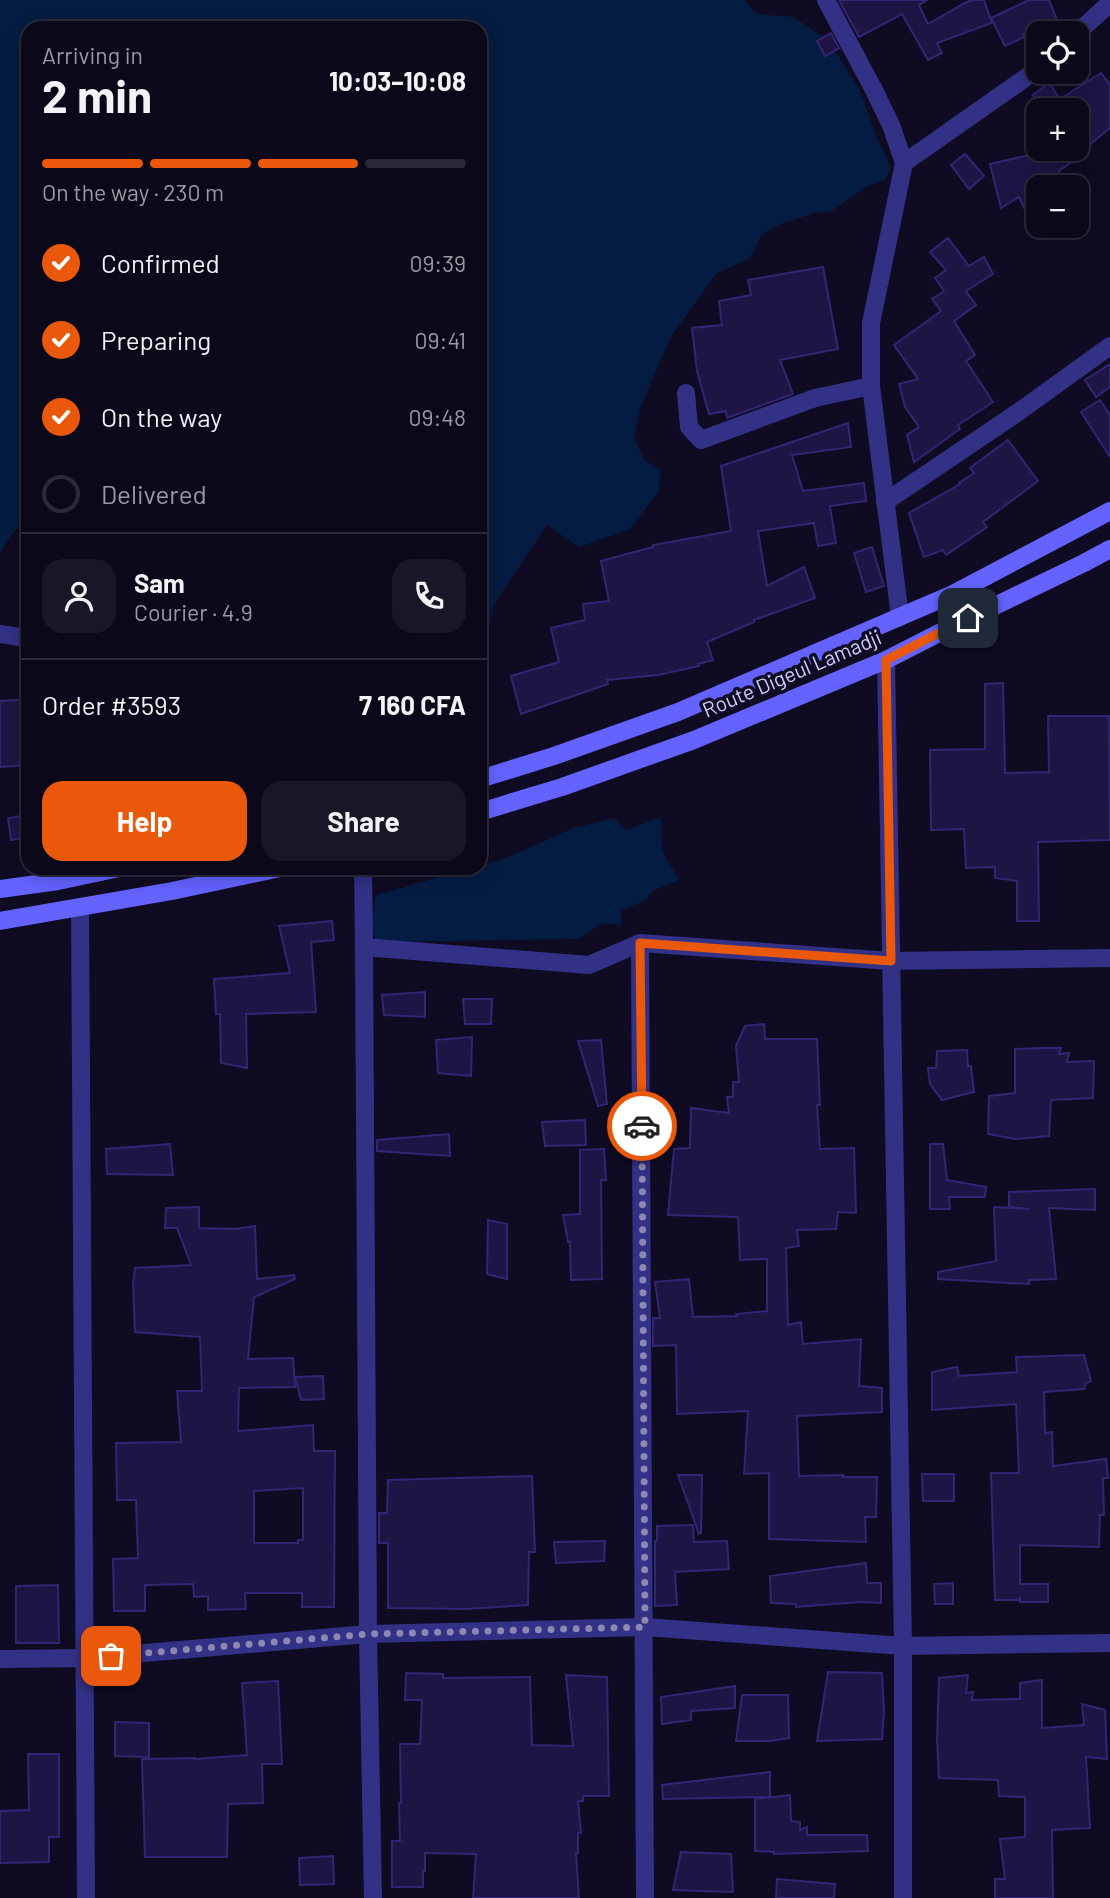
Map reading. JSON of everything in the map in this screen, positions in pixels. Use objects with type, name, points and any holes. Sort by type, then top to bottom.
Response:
[{"type":"main road","points":[[487,777],[678,712],[953,594],[1110,511]]},
{"type":"main road","name":"Route Digeul Lamadji","points":[[487,810],[562,787],[694,740],[886,660],[1110,549]]},
{"type":"main road","points":[[0,888],[86,875]]},
{"type":"main road","points":[[0,921],[247,875]]},
{"type":"street","points":[[826,0],[891,125],[904,163],[871,323],[871,386],[900,617]]},
{"type":"street","points":[[1089,21],[1107,3]]},
{"type":"street","points":[[904,163],[1026,77]]},
{"type":"street","points":[[885,502],[1110,346]]},
{"type":"street","points":[[686,393],[689,427],[701,440],[815,398],[871,386]]},
{"type":"street","points":[[0,634],[21,637]]},
{"type":"street","points":[[886,660],[904,1646],[903,1898]]},
{"type":"street","points":[[363,875],[373,1898]]},
{"type":"street","points":[[80,907],[86,1898]]},
{"type":"street","points":[[640,943],[645,1898]]},
{"type":"street","points":[[364,947],[589,965],[640,943],[891,961],[1110,958]]},
{"type":"street","points":[[0,1659],[85,1658],[369,1634],[645,1627],[904,1646],[1110,1643]]},
{"type":"water","points":[[0,0],[744,0],[757,14],[793,17],[828,40],[858,87],[891,168],[885,180],[865,187],[832,211],[780,224],[761,235],[750,258],[716,274],[671,336],[641,406],[634,438],[644,460],[660,470],[659,491],[630,529],[579,547],[547,525],[494,604],[487,631],[487,21],[21,21],[21,526],[14,531],[0,553]]},
{"type":"water","points":[[661,817],[662,851],[679,880],[652,891],[647,900],[621,910],[621,925],[602,923],[578,939],[376,942],[371,922],[376,895],[447,875],[487,875],[487,864],[574,828],[614,818],[626,830]]},
{"type":"building","points":[[839,0],[927,0],[919,5],[928,24],[972,0],[984,0],[992,23],[937,43],[942,53],[928,60],[902,14],[859,37]]},
{"type":"building","points":[[1029,0],[1049,0],[1057,20],[1026,21],[1024,37],[1005,46],[991,18]]},
{"type":"building","points":[[831,33],[839,48],[825,56],[817,41]]},
{"type":"building","points":[[1101,73],[1110,85],[1110,128],[1089,145],[1089,98],[1062,98],[1084,84],[1089,84],[1089,81]]},
{"type":"building","points":[[1050,84],[1059,98],[1035,98],[1033,95]]},
{"type":"building","points":[[965,154],[984,176],[969,189],[951,165]]},
{"type":"building","points":[[1026,156],[1026,161],[1073,161],[1059,171],[1061,175],[1026,175],[1026,212],[1019,197],[1001,208],[990,164]]},
{"type":"building","points":[[948,238],[969,266],[984,257],[993,274],[966,291],[976,305],[954,321],[975,355],[966,361],[993,402],[958,425],[960,429],[914,462],[907,435],[919,427],[905,407],[899,384],[918,379],[894,345],[941,311],[932,299],[944,291],[935,278],[946,270],[930,252]]},
{"type":"building","points":[[823,267],[838,349],[780,360],[793,394],[727,418],[726,411],[709,414],[697,371],[692,328],[722,325],[719,301],[751,295],[748,280]]},
{"type":"building","points":[[1110,364],[1110,387],[1096,397],[1085,380]]},
{"type":"building","points":[[1100,400],[1110,415],[1110,457],[1081,412]]},
{"type":"building","points":[[848,423],[851,447],[792,455],[803,491],[864,483],[866,501],[830,506],[836,543],[818,546],[814,523],[758,531],[767,586],[804,567],[815,598],[754,620],[707,642],[713,660],[698,664],[699,666],[658,675],[607,680],[608,684],[521,714],[511,676],[559,662],[551,628],[585,620],[583,604],[609,601],[601,561],[653,545],[731,531],[721,466]]},
{"type":"building","points":[[1008,440],[1038,481],[983,522],[987,527],[946,555],[943,550],[924,557],[909,513],[960,484],[974,473],[970,468]]},
{"type":"building","points":[[872,547],[884,586],[866,592],[854,553]]},
{"type":"building","points":[[1003,683],[1005,773],[1049,772],[1048,716],[1109,716],[1110,840],[1038,842],[1039,921],[1017,921],[1017,881],[995,878],[995,867],[966,868],[964,829],[931,830],[930,750],[985,749],[985,684]]},
{"type":"building","points":[[21,700],[21,766],[0,767],[0,701]]},
{"type":"building","points":[[21,816],[21,838],[11,840],[8,818]]},
{"type":"building","points":[[332,921],[334,940],[311,942],[316,1012],[246,1014],[247,1068],[221,1063],[220,1014],[216,1014],[214,979],[290,973],[279,926]]},
{"type":"building","points":[[425,992],[425,1017],[384,1015],[382,995]]},
{"type":"building","points":[[463,999],[492,999],[491,1024],[465,1024]]},
{"type":"building","points":[[764,1024],[765,1039],[817,1039],[820,1149],[854,1148],[856,1213],[838,1212],[836,1229],[797,1230],[799,1246],[786,1248],[788,1325],[801,1322],[803,1344],[861,1339],[859,1386],[882,1388],[882,1412],[797,1416],[799,1476],[877,1477],[876,1517],[865,1517],[866,1542],[769,1539],[769,1473],[744,1474],[748,1411],[677,1414],[676,1345],[653,1346],[653,1318],[660,1318],[655,1282],[689,1279],[693,1317],[737,1316],[736,1314],[767,1311],[767,1259],[740,1260],[738,1217],[668,1215],[674,1149],[690,1148],[691,1108],[729,1113],[727,1097],[733,1097],[733,1082],[739,1082],[736,1046],[745,1026]]},
{"type":"building","points":[[472,1037],[471,1076],[438,1073],[436,1040]]},
{"type":"building","points":[[601,1040],[607,1104],[598,1106],[578,1041]]},
{"type":"building","points":[[1061,1048],[1059,1054],[1069,1053],[1067,1062],[1094,1061],[1093,1098],[1051,1100],[1049,1136],[1015,1139],[988,1134],[989,1096],[1015,1093],[1015,1049]]},
{"type":"building","points":[[967,1050],[974,1092],[942,1100],[930,1084],[928,1068],[936,1068],[937,1051]]},
{"type":"building","points":[[585,1120],[586,1145],[545,1146],[542,1122]]},
{"type":"building","points":[[449,1134],[450,1156],[377,1151],[377,1140]]},
{"type":"building","points":[[170,1144],[173,1175],[107,1174],[106,1149]]},
{"type":"building","points":[[930,1144],[943,1144],[947,1180],[986,1187],[985,1197],[949,1197],[950,1209],[930,1209]]},
{"type":"building","points":[[604,1149],[606,1180],[601,1180],[602,1279],[571,1280],[570,1242],[563,1215],[580,1214],[580,1150]]},
{"type":"building","points":[[1095,1189],[1095,1210],[1049,1208],[1056,1279],[1029,1280],[1029,1284],[938,1279],[938,1272],[996,1261],[994,1207],[1029,1209],[1009,1207],[1009,1192]]},
{"type":"building","points":[[199,1207],[199,1228],[236,1229],[255,1226],[257,1279],[294,1275],[295,1279],[254,1297],[248,1359],[293,1358],[295,1387],[239,1388],[238,1431],[313,1425],[314,1451],[335,1451],[334,1607],[302,1607],[302,1593],[245,1593],[246,1609],[208,1610],[208,1596],[194,1597],[193,1584],[145,1585],[145,1611],[114,1611],[113,1559],[138,1558],[136,1500],[117,1500],[116,1443],[181,1442],[177,1391],[202,1391],[200,1337],[135,1332],[135,1268],[191,1265],[177,1228],[165,1228],[166,1208]],"holes":[[[303,1488],[303,1540],[298,1540],[298,1543],[254,1543],[254,1491]]]},
{"type":"building","points":[[488,1220],[507,1224],[507,1279],[487,1274]]},
{"type":"building","points":[[1084,1355],[1091,1381],[1086,1383],[1084,1389],[1044,1392],[1045,1433],[1052,1432],[1053,1466],[1106,1459],[1108,1478],[1103,1478],[1104,1515],[1100,1515],[1099,1547],[1020,1545],[1020,1584],[1048,1584],[1048,1602],[995,1600],[991,1473],[1019,1473],[1016,1404],[932,1410],[932,1372],[957,1367],[959,1376],[1017,1372],[1016,1357]]},
{"type":"building","points":[[323,1376],[324,1399],[301,1400],[295,1377]]},
{"type":"building","points":[[922,1474],[954,1474],[954,1501],[923,1501]]},
{"type":"building","points":[[678,1475],[702,1475],[699,1534]]},
{"type":"building","points":[[532,1476],[535,1552],[529,1552],[528,1605],[465,1609],[388,1608],[388,1543],[379,1543],[379,1513],[387,1513],[388,1480]]},
{"type":"building","points":[[693,1525],[694,1542],[727,1541],[729,1569],[675,1572],[677,1605],[655,1606],[657,1526]]},
{"type":"building","points":[[605,1541],[604,1561],[556,1563],[554,1542]]},
{"type":"building","points":[[866,1563],[867,1583],[881,1583],[881,1603],[796,1607],[796,1604],[771,1603],[770,1576]]},
{"type":"building","points":[[953,1583],[953,1604],[935,1604],[934,1584]]},
{"type":"building","points":[[58,1585],[59,1643],[16,1643],[16,1586]]},
{"type":"building","points":[[828,1672],[882,1673],[882,1739],[817,1741]]},
{"type":"building","points":[[406,1673],[443,1674],[443,1678],[530,1677],[532,1745],[573,1746],[566,1675],[607,1677],[609,1796],[583,1796],[583,1801],[578,1801],[581,1833],[578,1833],[576,1853],[579,1898],[473,1898],[476,1854],[425,1853],[423,1887],[392,1887],[392,1841],[400,1841],[400,1744],[420,1744],[422,1700],[405,1700]]},
{"type":"building","points":[[968,1675],[966,1693],[973,1692],[972,1700],[1020,1699],[1020,1683],[1042,1680],[1042,1728],[1084,1725],[1082,1704],[1105,1710],[1107,1759],[1086,1757],[1090,1828],[1052,1830],[1053,1898],[995,1898],[995,1879],[1005,1879],[1000,1839],[1025,1837],[1025,1797],[999,1796],[998,1780],[939,1778],[939,1678]]},
{"type":"building","points":[[278,1681],[282,1764],[262,1764],[263,1803],[228,1804],[227,1857],[145,1857],[142,1759],[247,1755],[242,1683]]},
{"type":"building","points":[[735,1686],[735,1708],[691,1711],[691,1720],[662,1724],[661,1697]]},
{"type":"building","points":[[742,1695],[788,1695],[789,1738],[736,1741]]},
{"type":"building","points":[[115,1722],[149,1723],[149,1757],[115,1756]]},
{"type":"building","points":[[28,1754],[59,1754],[59,1837],[49,1837],[49,1862],[0,1863],[0,1811],[29,1810]]},
{"type":"building","points":[[770,1772],[770,1797],[663,1799],[662,1785]]},
{"type":"building","points":[[790,1795],[791,1821],[800,1822],[800,1830],[807,1827],[807,1835],[867,1835],[868,1851],[774,1854],[755,1851],[755,1799]]},
{"type":"building","points":[[681,1852],[731,1854],[733,1892],[673,1890]]},
{"type":"building","points":[[333,1856],[334,1884],[300,1885],[299,1858]]},
{"type":"building","points":[[777,1879],[835,1884],[834,1898],[776,1898]]},
{"type":"way so far","points":[[111,1656],[369,1634],[645,1627],[642,1126]]},
{"type":"route","points":[[642,1126],[640,943],[891,961],[886,660],[968,618]]}]
